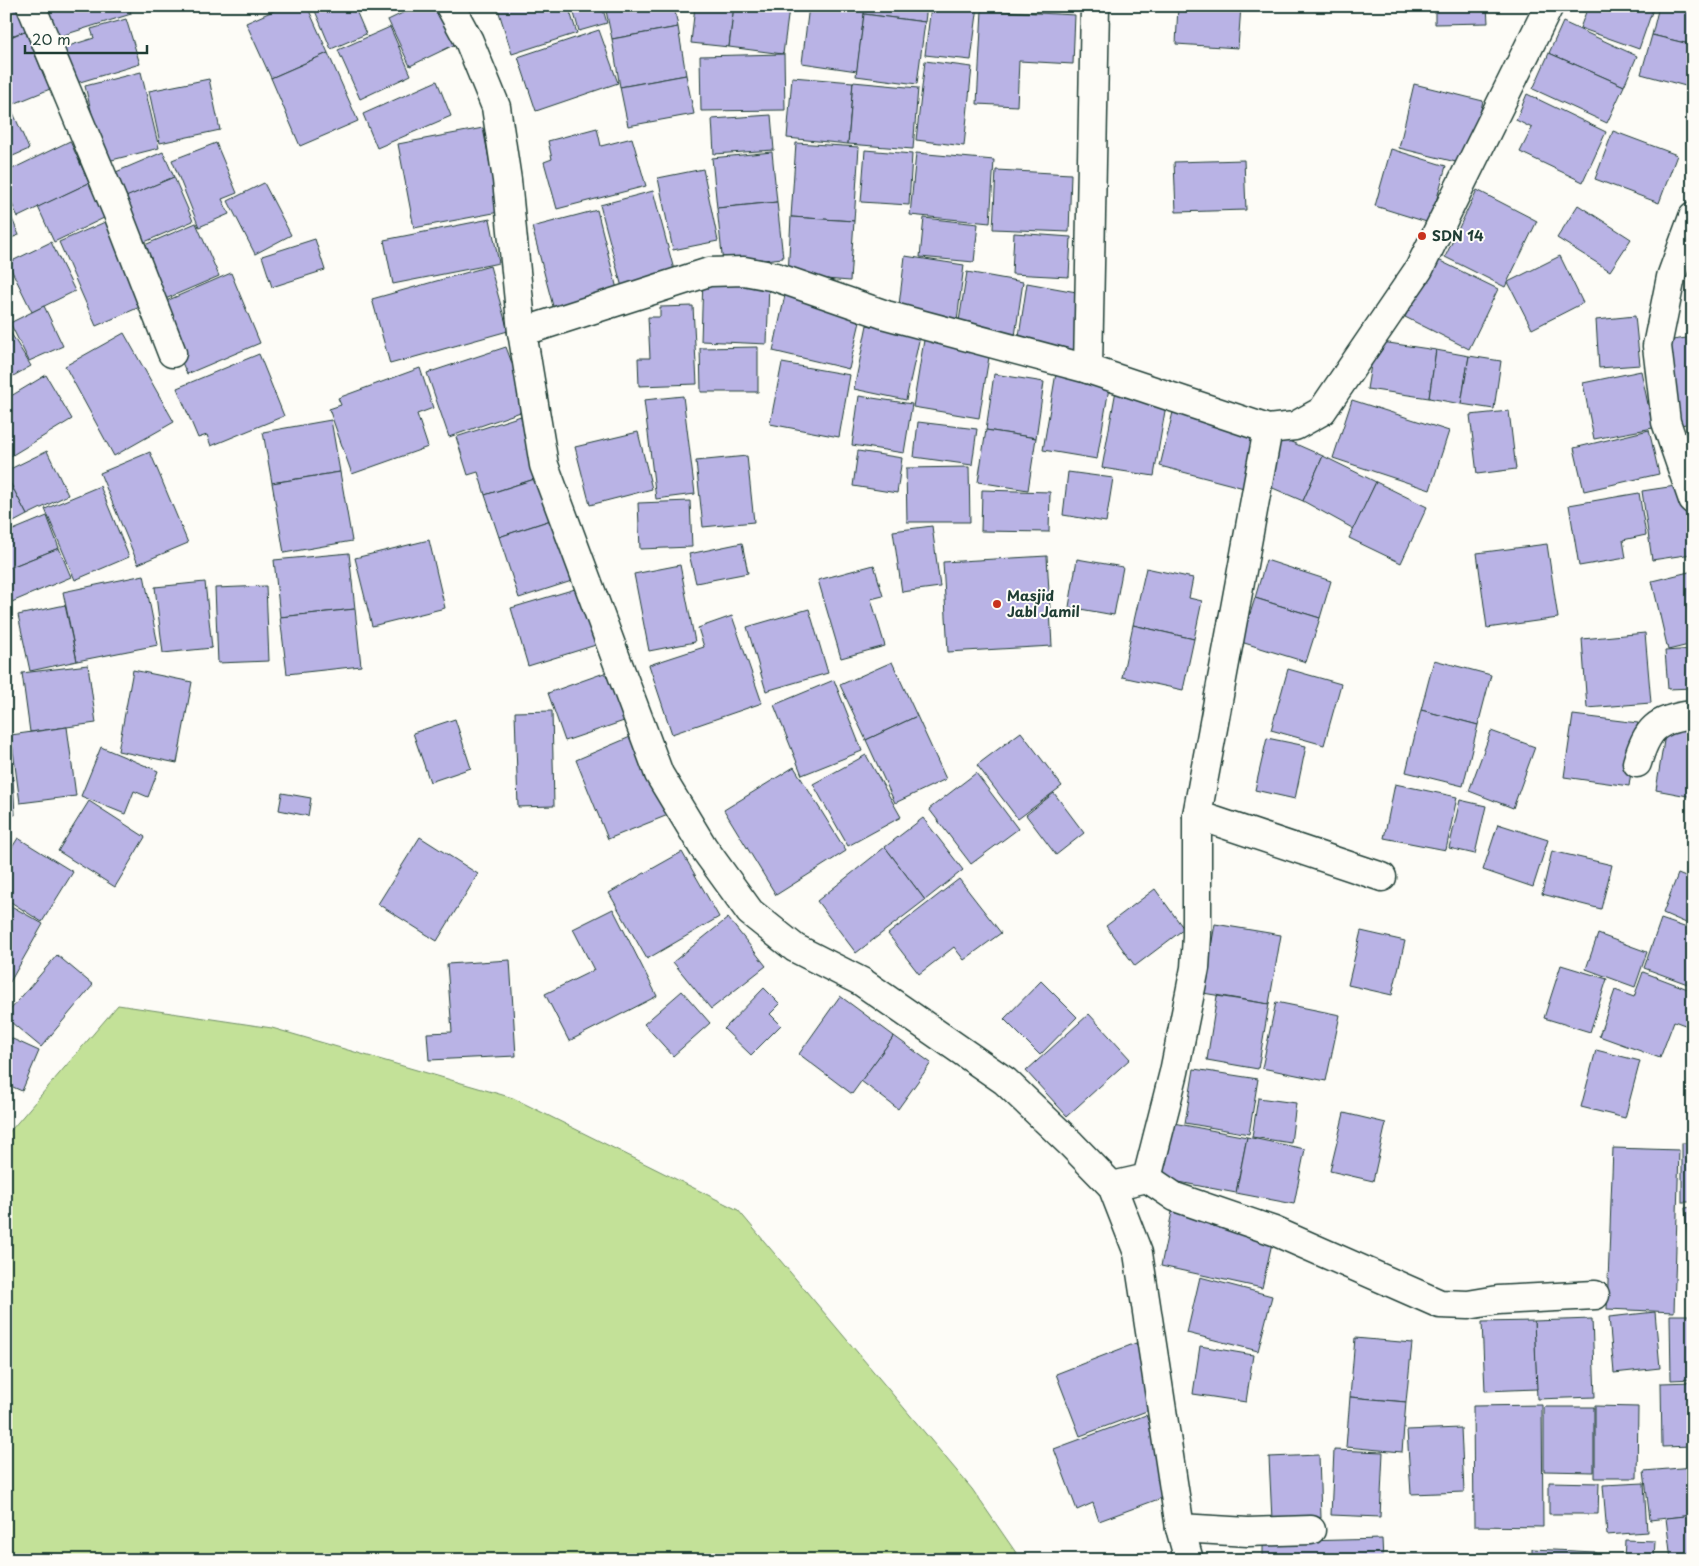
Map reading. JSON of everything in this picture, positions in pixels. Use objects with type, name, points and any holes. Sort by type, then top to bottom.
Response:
[{"type":"street","points":[[31,6],[118,214],[172,353]]},
{"type":"street","points":[[450,6],[468,41],[496,107],[507,180],[522,332],[544,465],[659,774],[703,847],[750,912],[795,948],[862,982],[1005,1081],[1112,1186],[1138,1253],[1180,1528],[1189,1560]]},
{"type":"street","points":[[1088,369],[1095,6]]},
{"type":"street","points":[[522,332],[709,272],[744,271],[776,277],[886,315],[1088,369],[1268,429],[1295,426],[1322,410],[1419,269],[1548,6]]},
{"type":"street","points":[[1693,217],[1671,277],[1657,346],[1666,422],[1693,500]]},
{"type":"street","points":[[1147,1178],[1174,1072],[1195,968],[1197,936],[1197,815],[1268,429]]},
{"type":"street","points":[[1637,763],[1643,742],[1651,731],[1675,717],[1693,716]]},
{"type":"street","points":[[1197,815],[1382,877]]},
{"type":"street","points":[[1112,1186],[1147,1178],[1174,1197],[1274,1231],[1440,1304],[1468,1305],[1498,1300],[1595,1295]]},
{"type":"street","points":[[1180,1528],[1248,1532],[1311,1530]]},
{"type":"green space","points":[[118,1005],[272,1028],[513,1098],[738,1210],[972,1489],[1021,1560],[6,1560],[6,1136]]},
{"type":"building","points":[[6,6],[21,6],[30,29],[6,38]]},
{"type":"building","points":[[41,6],[129,6],[131,14],[51,39]]},
{"type":"building","points":[[284,6],[307,6],[328,53],[271,78],[246,23]]},
{"type":"building","points":[[313,6],[354,6],[366,34],[331,49]]},
{"type":"building","points":[[417,6],[440,6],[458,43],[410,66],[388,20]]},
{"type":"building","points":[[497,6],[568,6],[577,33],[512,54]]},
{"type":"building","points":[[572,6],[602,6],[607,23],[579,31]]},
{"type":"building","points":[[605,6],[674,6],[678,27],[612,39]]},
{"type":"building","points":[[695,6],[734,6],[729,47],[691,43]]},
{"type":"building","points":[[734,6],[766,6],[789,9],[783,54],[729,47]]},
{"type":"building","points":[[782,6],[806,6],[805,11]]},
{"type":"building","points":[[809,6],[865,6],[857,71],[802,63]]},
{"type":"building","points":[[865,6],[927,6],[925,22],[864,14]]},
{"type":"building","points":[[931,6],[978,6],[971,60],[925,55]]},
{"type":"building","points":[[1178,6],[1241,6],[1238,48],[1176,44]]},
{"type":"building","points":[[1435,6],[1487,6],[1488,23],[1435,24]]},
{"type":"building","points":[[1571,6],[1654,6],[1639,49],[1580,28],[1586,12]]},
{"type":"building","points":[[1659,6],[1693,6],[1693,45],[1652,35]]},
{"type":"building","points":[[982,10],[1075,15],[1073,64],[1019,61],[1017,106],[977,104]]},
{"type":"building","points":[[864,14],[925,22],[917,84],[856,76]]},
{"type":"building","points":[[126,19],[140,64],[70,85],[59,49],[94,38],[91,29]]},
{"type":"building","points":[[1563,22],[1637,56],[1624,86],[1549,53]]},
{"type":"building","points":[[390,27],[411,75],[360,99],[338,50]]},
{"type":"building","points":[[678,27],[686,75],[620,87],[612,39]]},
{"type":"building","points":[[599,30],[618,83],[536,111],[518,57]]},
{"type":"building","points":[[25,31],[50,89],[6,107],[6,39]]},
{"type":"building","points":[[1652,35],[1693,45],[1693,88],[1641,74]]},
{"type":"building","points":[[328,53],[358,121],[300,146],[271,78]]},
{"type":"building","points":[[1549,53],[1624,86],[1607,123],[1533,89]]},
{"type":"building","points":[[784,54],[785,110],[701,111],[700,56]]},
{"type":"building","points":[[925,61],[972,67],[964,146],[916,140]]},
{"type":"building","points":[[141,72],[159,148],[104,162],[85,86]]},
{"type":"building","points":[[686,75],[694,114],[628,126],[620,87]]},
{"type":"building","points":[[792,77],[853,82],[848,144],[787,138]]},
{"type":"building","points":[[209,79],[220,130],[160,143],[149,91]]},
{"type":"building","points":[[437,81],[451,116],[377,148],[363,114]]},
{"type":"building","points":[[853,82],[918,88],[913,149],[848,144]]},
{"type":"building","points":[[1414,84],[1483,101],[1468,165],[1399,148]]},
{"type":"building","points":[[1527,94],[1606,132],[1583,182],[1520,152],[1532,128],[1516,120]]},
{"type":"building","points":[[11,108],[29,149],[6,159],[6,110]]},
{"type":"building","points":[[771,115],[774,150],[714,154],[712,119]]},
{"type":"building","points":[[483,128],[499,212],[414,228],[398,144]]},
{"type":"building","points":[[597,128],[601,146],[632,138],[646,186],[557,209],[544,162],[552,159],[548,141]]},
{"type":"building","points":[[1613,131],[1677,155],[1659,203],[1595,179]]},
{"type":"building","points":[[70,141],[89,183],[18,217],[6,191],[6,172]]},
{"type":"building","points":[[216,143],[237,193],[222,199],[229,214],[199,227],[172,160]]},
{"type":"building","points":[[796,143],[859,147],[854,221],[791,217]]},
{"type":"building","points":[[1391,149],[1446,166],[1430,223],[1375,206]]},
{"type":"building","points":[[865,150],[912,154],[909,205],[861,202]]},
{"type":"building","points":[[163,152],[174,177],[127,197],[116,172]]},
{"type":"building","points":[[772,152],[777,202],[717,208],[712,158]]},
{"type":"building","points":[[916,153],[994,160],[990,223],[910,215]]},
{"type":"building","points":[[1244,160],[1246,210],[1176,212],[1174,162]]},
{"type":"building","points":[[703,169],[718,241],[673,250],[658,178]]},
{"type":"building","points":[[996,170],[1071,174],[1069,232],[993,229]]},
{"type":"building","points":[[174,177],[193,221],[140,244],[121,199]]},
{"type":"building","points":[[89,183],[106,217],[54,242],[38,207]]},
{"type":"building","points":[[264,183],[291,235],[255,254],[228,201]]},
{"type":"building","points":[[1477,190],[1537,221],[1505,287],[1445,257]]},
{"type":"building","points":[[653,191],[677,281],[624,295],[600,205]]},
{"type":"building","points":[[777,202],[783,258],[723,264],[717,208]]},
{"type":"building","points":[[6,205],[19,235],[6,240]]},
{"type":"building","points":[[1578,205],[1631,239],[1610,271],[1557,238]]},
{"type":"building","points":[[597,210],[618,293],[554,310],[532,227]]},
{"type":"building","points":[[791,217],[854,221],[850,281],[788,276]]},
{"type":"building","points":[[924,218],[978,224],[974,262],[920,257]]},
{"type":"building","points":[[112,219],[149,303],[96,326],[59,242]]},
{"type":"building","points":[[490,219],[499,263],[393,284],[384,240]]},
{"type":"building","points":[[196,223],[219,276],[163,300],[140,247]]},
{"type":"building","points":[[1014,233],[1071,237],[1069,277],[1012,274]]},
{"type":"building","points":[[315,239],[325,270],[272,287],[262,256]]},
{"type":"building","points":[[51,242],[75,291],[32,312],[8,263]]},
{"type":"building","points":[[905,256],[964,265],[957,321],[898,313]]},
{"type":"building","points":[[1560,256],[1583,303],[1532,329],[1508,282]]},
{"type":"building","points":[[1434,258],[1498,289],[1469,349],[1405,317]]},
{"type":"building","points":[[490,266],[508,331],[390,364],[372,299]]},
{"type":"building","points":[[967,272],[1023,282],[1015,336],[958,327]]},
{"type":"building","points":[[231,273],[260,343],[187,374],[157,305]]},
{"type":"building","points":[[703,278],[769,282],[767,344],[701,341]]},
{"type":"building","points":[[1027,283],[1082,293],[1073,352],[1018,343]]},
{"type":"building","points":[[785,295],[862,313],[849,369],[773,351]]},
{"type":"building","points":[[44,306],[63,346],[29,361],[10,323]]},
{"type":"building","points":[[693,306],[697,384],[639,386],[638,358],[650,358],[648,317],[660,317],[660,307]]},
{"type":"building","points":[[1635,316],[1640,365],[1599,368],[1596,320]]},
{"type":"building","points":[[6,325],[31,366],[6,380]]},
{"type":"building","points":[[867,325],[920,336],[906,400],[854,389]]},
{"type":"building","points":[[124,333],[174,422],[114,456],[65,366]]},
{"type":"building","points":[[1693,337],[1693,423],[1680,425],[1666,341]]},
{"type":"building","points":[[924,340],[990,351],[979,418],[913,407]]},
{"type":"building","points":[[1375,341],[1436,350],[1429,398],[1367,389]]},
{"type":"building","points":[[506,347],[529,409],[449,437],[427,373]]},
{"type":"building","points":[[758,347],[758,392],[701,392],[700,348]]},
{"type":"building","points":[[1436,350],[1469,356],[1461,404],[1429,398]]},
{"type":"building","points":[[259,354],[284,416],[211,446],[207,435],[198,438],[177,388]]},
{"type":"building","points":[[1469,356],[1501,361],[1494,409],[1461,404]]},
{"type":"building","points":[[782,363],[850,375],[839,437],[770,424]]},
{"type":"building","points":[[420,368],[433,408],[417,414],[428,447],[352,474],[329,409],[341,405],[338,398]]},
{"type":"building","points":[[1641,371],[1653,428],[1594,439],[1583,383]]},
{"type":"building","points":[[1056,373],[1110,382],[1097,459],[1043,450]]},
{"type":"building","points":[[994,374],[1044,382],[1036,438],[986,430]]},
{"type":"building","points":[[46,375],[72,419],[6,459],[6,399]]},
{"type":"building","points":[[1116,390],[1167,399],[1154,476],[1102,468]]},
{"type":"building","points":[[683,396],[695,494],[656,499],[644,400]]},
{"type":"building","points":[[859,396],[912,404],[904,453],[852,445]]},
{"type":"building","points":[[1352,400],[1449,431],[1430,490],[1333,458]]},
{"type":"building","points":[[1174,408],[1259,431],[1244,488],[1160,466]]},
{"type":"building","points":[[1509,411],[1516,469],[1477,474],[1470,415]]},
{"type":"building","points":[[524,415],[544,476],[485,495],[478,472],[468,475],[456,437]]},
{"type":"building","points":[[331,420],[340,472],[272,483],[263,432]]},
{"type":"building","points":[[918,422],[977,429],[972,465],[914,457]]},
{"type":"building","points":[[986,430],[1036,438],[1028,490],[978,482]]},
{"type":"building","points":[[1649,430],[1659,474],[1584,491],[1574,448]]},
{"type":"building","points":[[638,432],[652,489],[590,505],[575,447]]},
{"type":"building","points":[[1282,438],[1323,456],[1303,501],[1261,483]]},
{"type":"building","points":[[47,451],[68,495],[27,515],[6,475],[6,471]]},
{"type":"building","points":[[858,451],[902,458],[897,493],[853,486]]},
{"type":"building","points":[[150,452],[188,543],[138,564],[100,473]]},
{"type":"building","points":[[747,456],[754,522],[703,527],[696,461]]},
{"type":"building","points":[[1323,456],[1376,482],[1354,529],[1303,501]]},
{"type":"building","points":[[969,467],[970,522],[907,522],[906,468]]},
{"type":"building","points":[[340,472],[352,541],[284,553],[272,483]]},
{"type":"building","points":[[1068,472],[1113,478],[1106,522],[1063,515]]},
{"type":"building","points":[[6,475],[27,515],[6,526]]},
{"type":"building","points":[[544,476],[557,518],[499,537],[485,495]]},
{"type":"building","points":[[1376,482],[1427,507],[1401,563],[1349,538]]},
{"type":"building","points":[[1682,485],[1692,554],[1652,560],[1642,491]]},
{"type":"building","points":[[100,486],[129,557],[75,580],[45,509]]},
{"type":"building","points":[[982,490],[1050,492],[1049,532],[981,531]]},
{"type":"building","points":[[1639,493],[1646,535],[1623,540],[1626,558],[1579,566],[1569,505]]},
{"type":"building","points":[[690,501],[692,547],[640,549],[638,503]]},
{"type":"building","points":[[47,516],[59,548],[6,569],[6,533]]},
{"type":"building","points":[[557,518],[578,579],[519,598],[499,537]]},
{"type":"building","points":[[932,526],[940,587],[902,592],[893,531]]},
{"type":"building","points":[[429,540],[445,608],[372,626],[355,558]]},
{"type":"building","points":[[742,543],[748,573],[696,583],[689,554]]},
{"type":"building","points":[[1547,544],[1558,618],[1487,628],[1477,553]]},
{"type":"building","points":[[59,548],[71,577],[7,604],[6,569]]},
{"type":"building","points":[[349,553],[355,609],[280,617],[274,560]]},
{"type":"building","name":"Masjid Jabl Jamil","points":[[1047,556],[1052,646],[948,652],[943,562]]},
{"type":"building","points":[[1077,559],[1123,567],[1114,615],[1069,607]]},
{"type":"building","points":[[1266,560],[1331,581],[1320,618],[1255,598]]},
{"type":"building","points":[[680,565],[695,642],[649,651],[634,574]]},
{"type":"building","points":[[874,565],[883,596],[871,599],[885,646],[841,658],[818,580]]},
{"type":"building","points":[[1146,568],[1193,578],[1189,598],[1202,601],[1194,639],[1133,625]]},
{"type":"building","points":[[1693,571],[1693,644],[1668,650],[1652,581]]},
{"type":"building","points":[[144,575],[158,645],[77,661],[63,592]]},
{"type":"building","points":[[205,582],[212,648],[163,653],[155,587]]},
{"type":"building","points":[[266,586],[269,661],[218,663],[215,588]]},
{"type":"building","points":[[582,587],[599,644],[528,666],[511,608]]},
{"type":"building","points":[[1255,598],[1320,618],[1306,662],[1241,642]]},
{"type":"building","points":[[65,605],[77,661],[30,671],[18,615]]},
{"type":"building","points":[[355,609],[361,666],[287,674],[280,617]]},
{"type":"building","points":[[809,609],[828,673],[766,691],[747,627]]},
{"type":"building","points":[[732,616],[762,703],[672,734],[649,665],[704,647],[698,628]]},
{"type":"building","points":[[1133,625],[1194,639],[1183,690],[1122,677]]},
{"type":"building","points":[[1645,633],[1651,703],[1587,708],[1582,639]]},
{"type":"building","points":[[1693,649],[1693,688],[1668,689],[1665,651]]},
{"type":"building","points":[[1434,660],[1491,675],[1478,725],[1421,710]]},
{"type":"building","points":[[892,662],[917,716],[866,740],[840,685]]},
{"type":"building","points":[[88,665],[96,723],[30,732],[22,673]]},
{"type":"building","points":[[1288,669],[1341,684],[1324,745],[1271,730]]},
{"type":"building","points":[[133,670],[192,682],[177,763],[118,751]]},
{"type":"building","points":[[607,672],[624,721],[565,741],[548,693]]},
{"type":"building","points":[[834,680],[862,751],[802,775],[774,705]]},
{"type":"building","points":[[1421,710],[1478,725],[1463,786],[1406,772]]},
{"type":"building","points":[[552,711],[554,806],[518,807],[515,712]]},
{"type":"building","points":[[1573,715],[1638,723],[1629,786],[1564,777]]},
{"type":"building","points":[[917,716],[946,779],[895,803],[866,740]]},
{"type":"building","points":[[455,719],[471,768],[430,782],[413,733]]},
{"type":"building","points":[[1667,722],[1693,726],[1693,797],[1656,790]]},
{"type":"building","points":[[67,727],[76,796],[20,803],[11,735]]},
{"type":"building","points":[[1491,731],[1535,747],[1513,808],[1469,791]]},
{"type":"building","points":[[1021,732],[1062,786],[1018,819],[977,765]]},
{"type":"building","points":[[635,735],[668,815],[608,839],[576,760]]},
{"type":"building","points":[[1267,738],[1306,746],[1295,799],[1255,790]]},
{"type":"building","points":[[6,741],[11,741],[15,815],[6,815]]},
{"type":"building","points":[[101,747],[158,771],[148,797],[134,791],[125,814],[81,796]]},
{"type":"building","points":[[866,755],[901,817],[848,846],[813,784]]},
{"type":"building","points":[[794,767],[846,851],[776,895],[724,810]]},
{"type":"building","points":[[976,773],[1018,829],[971,864],[929,809]]},
{"type":"building","points":[[1395,784],[1457,797],[1446,850],[1384,838]]},
{"type":"building","points":[[282,793],[311,798],[308,816],[279,810]]},
{"type":"building","points":[[1054,793],[1084,833],[1056,855],[1026,815]]},
{"type":"building","points":[[1460,800],[1486,806],[1475,854],[1449,848]]},
{"type":"building","points":[[89,801],[145,837],[115,887],[58,851]]},
{"type":"building","points":[[923,818],[963,870],[925,900],[885,847]]},
{"type":"building","points":[[1498,824],[1548,840],[1533,887],[1483,870]]},
{"type":"building","points":[[420,837],[478,874],[437,941],[378,904]]},
{"type":"building","points":[[18,838],[73,872],[42,922],[6,899],[6,857]]},
{"type":"building","points":[[885,847],[925,900],[856,953],[817,901]]},
{"type":"building","points":[[1552,851],[1612,865],[1601,909],[1542,894]]},
{"type":"building","points":[[682,852],[719,917],[647,959],[609,893]]},
{"type":"building","points":[[1678,874],[1693,880],[1693,926],[1663,913]]},
{"type":"building","points":[[959,879],[1001,933],[964,960],[954,947],[919,974],[888,934]]},
{"type":"building","points":[[1155,889],[1184,929],[1135,966],[1106,926]]},
{"type":"building","points":[[6,903],[43,924],[10,982],[6,980]]},
{"type":"building","points":[[613,909],[657,996],[569,1041],[545,994],[594,970],[573,929]]},
{"type":"building","points":[[728,918],[766,966],[711,1009],[673,962]]},
{"type":"building","points":[[1661,919],[1693,930],[1693,986],[1644,968]]},
{"type":"building","points":[[1215,924],[1281,935],[1269,1004],[1203,993]]},
{"type":"building","points":[[1361,931],[1405,941],[1392,995],[1348,985]]},
{"type":"building","points":[[1598,934],[1647,952],[1635,987],[1586,969]]},
{"type":"building","points":[[57,955],[93,985],[41,1047],[6,1018],[6,1015]]},
{"type":"building","points":[[510,960],[516,1056],[429,1060],[427,1033],[452,1032],[447,964]]},
{"type":"building","points":[[1561,965],[1607,979],[1590,1032],[1544,1018]]},
{"type":"building","points":[[1643,972],[1693,991],[1693,1028],[1674,1021],[1660,1058],[1599,1036],[1615,990],[1634,997]]},
{"type":"building","points":[[1041,981],[1077,1017],[1040,1055],[1004,1019]]},
{"type":"building","points":[[764,988],[780,1004],[770,1014],[781,1025],[751,1055],[724,1029]]},
{"type":"building","points":[[682,991],[710,1023],[673,1056],[644,1024]]},
{"type":"building","points":[[840,996],[894,1036],[852,1094],[799,1054]]},
{"type":"building","points":[[1217,996],[1269,1004],[1258,1069],[1207,1060]]},
{"type":"building","points":[[1276,1002],[1340,1015],[1326,1081],[1262,1068]]},
{"type":"building","points":[[1089,1014],[1130,1059],[1067,1116],[1026,1071]]},
{"type":"building","points":[[6,1036],[39,1051],[22,1091],[6,1084]]},
{"type":"building","points":[[894,1036],[931,1063],[898,1109],[861,1081]]},
{"type":"building","points":[[1596,1050],[1640,1061],[1625,1118],[1581,1107]]},
{"type":"building","points":[[1194,1069],[1258,1079],[1249,1134],[1185,1123]]},
{"type":"building","points":[[1258,1098],[1296,1103],[1291,1143],[1252,1137]]},
{"type":"building","points":[[1344,1113],[1386,1123],[1373,1181],[1330,1171]]},
{"type":"building","points":[[1168,1122],[1247,1137],[1236,1193],[1158,1178]]},
{"type":"building","points":[[1247,1137],[1305,1149],[1294,1204],[1236,1193]]},
{"type":"building","points":[[1682,1143],[1693,1143],[1693,1202],[1682,1202]]},
{"type":"building","points":[[1613,1148],[1679,1150],[1674,1312],[1607,1309]]},
{"type":"building","points":[[1693,1207],[1693,1253],[1689,1253],[1685,1208]]},
{"type":"building","points":[[1172,1212],[1274,1234],[1262,1288],[1161,1266]]},
{"type":"building","points":[[1200,1277],[1272,1296],[1258,1351],[1187,1333]]},
{"type":"building","points":[[1655,1312],[1660,1368],[1614,1373],[1609,1317]]},
{"type":"building","points":[[1670,1315],[1693,1315],[1693,1379],[1671,1380]]},
{"type":"building","points":[[1592,1319],[1595,1397],[1537,1399],[1534,1321]]},
{"type":"building","points":[[1534,1321],[1537,1389],[1485,1391],[1482,1322]]},
{"type":"building","points":[[1355,1338],[1412,1343],[1406,1402],[1350,1397]]},
{"type":"building","points":[[1136,1343],[1160,1406],[1080,1436],[1056,1374]]},
{"type":"building","points":[[1200,1346],[1253,1355],[1246,1402],[1193,1394]]},
{"type":"building","points":[[1693,1382],[1693,1446],[1662,1447],[1661,1383]]},
{"type":"building","points":[[1350,1397],[1406,1402],[1402,1452],[1346,1447]]},
{"type":"building","points":[[1542,1405],[1543,1527],[1474,1526],[1473,1406]]},
{"type":"building","points":[[1595,1406],[1638,1407],[1637,1478],[1595,1478]]},
{"type":"building","points":[[1544,1407],[1594,1407],[1594,1472],[1544,1471]]},
{"type":"building","points":[[1146,1415],[1168,1475],[1157,1479],[1164,1497],[1099,1521],[1093,1503],[1077,1510],[1054,1449]]},
{"type":"building","points":[[1461,1428],[1464,1492],[1411,1494],[1407,1430]]},
{"type":"building","points":[[1334,1450],[1383,1452],[1380,1517],[1331,1515]]},
{"type":"building","points":[[1319,1455],[1321,1518],[1272,1520],[1269,1457]]},
{"type":"building","points":[[1693,1467],[1693,1515],[1650,1520],[1644,1471]]},
{"type":"building","points":[[1549,1482],[1599,1483],[1598,1514],[1549,1514]]},
{"type":"building","points":[[1644,1483],[1647,1532],[1607,1535],[1603,1485]]},
{"type":"building","points":[[1693,1515],[1693,1560],[1671,1560],[1666,1518]]},
{"type":"building","points":[[1382,1539],[1383,1560],[1263,1560],[1263,1542]]},
{"type":"building","points":[[1625,1540],[1655,1541],[1654,1560],[1624,1560]]},
{"type":"building","points":[[1532,1549],[1595,1552],[1594,1560],[1532,1560]]},
{"type":"building","points":[[1399,1554],[1466,1555],[1466,1560],[1399,1560]]},
{"type":"place","name":"SDN 14","points":[[1422,236]]},
{"type":"place","name":"Masjid Jabl Jamil","points":[[997,604]]}]
